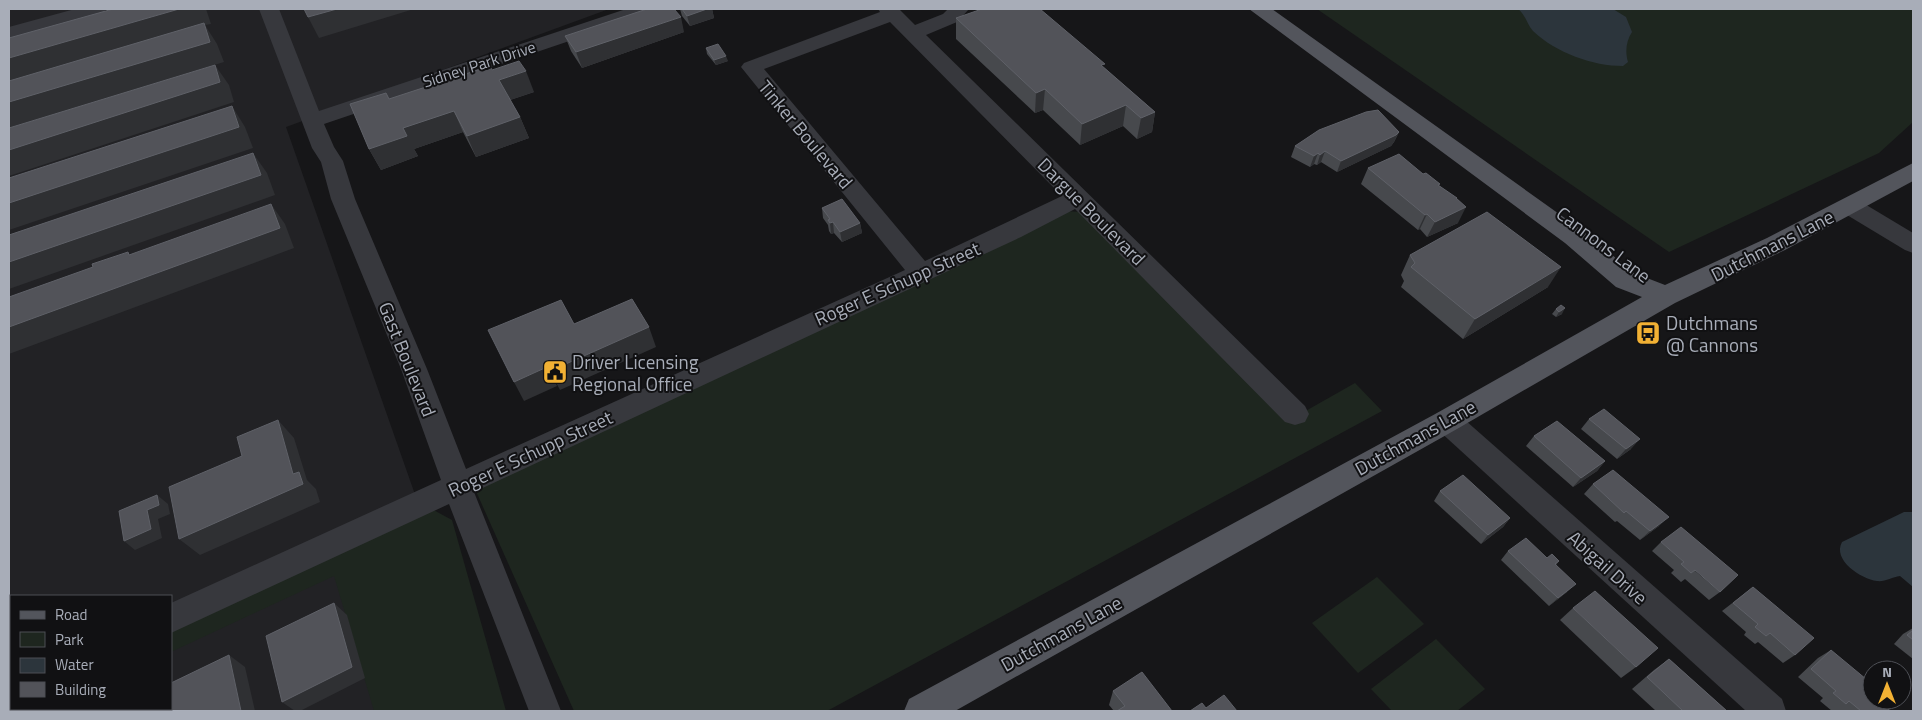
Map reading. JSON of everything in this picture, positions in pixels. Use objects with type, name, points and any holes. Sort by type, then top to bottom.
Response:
[{"type":"main road","name":"Cannons Lane","points":[[1259,9],[1574,237],[1625,280],[1666,296]]},
{"type":"main road","name":"Cannons Lane","points":[[1278,9],[1648,273],[1666,296]]},
{"type":"main road","name":"Dutchmans Lane","points":[[921,711],[1446,421],[1666,296],[1850,206],[1913,171]]},
{"type":"street","points":[[9,33],[96,9]]},
{"type":"street","name":"Gast Boulevard","points":[[269,9],[323,148],[332,161],[343,199],[414,370],[545,711]]},
{"type":"street","name":"Sidney Park Drive","points":[[313,120],[645,9]]},
{"type":"street","points":[[913,33],[950,18],[959,9]]},
{"type":"street","name":"Dargue Boulevard","points":[[891,11],[1295,414]]},
{"type":"street","name":"Tinker Boulevard","points":[[891,11],[751,67],[920,272]]},
{"type":"street","name":"Roger E Schupp Street","points":[[172,618],[1078,198]]},
{"type":"street","points":[[1850,206],[1913,244]]},
{"type":"street","name":"Abigail Drive","points":[[1446,421],[1770,711]]},
{"type":"shaded area","points":[[9,9],[609,9],[286,127],[491,711],[9,711]]},
{"type":"green space","points":[[1317,9],[1913,9],[1913,122],[1879,153],[1669,252]]},
{"type":"green space","points":[[1064,211],[1082,212],[1295,417],[1355,383],[1382,411],[827,711],[574,711],[471,480]]},
{"type":"green space","points":[[428,507],[452,520],[506,711],[374,711],[334,576],[172,652],[172,625]]},
{"type":"green space","points":[[1377,577],[1424,624],[1358,673],[1312,623]]},
{"type":"green space","points":[[1436,639],[1485,689],[1457,711],[1392,711],[1371,689]]},
{"type":"water","points":[[1518,9],[1613,9],[1626,17],[1632,32],[1628,39],[1628,62],[1623,66],[1600,64],[1564,52],[1542,39],[1533,31]]},
{"type":"water","points":[[1904,512],[1913,512],[1913,587],[1900,576],[1883,581],[1863,577],[1844,562],[1840,549],[1842,542]]},
{"type":"building","points":[[113,9],[179,9],[9,58],[9,38]]},
{"type":"building","points":[[304,9],[337,9],[308,17]]},
{"type":"building","points":[[647,9],[674,9],[681,17],[576,52],[565,36]]},
{"type":"building","points":[[682,9],[707,9],[687,16]]},
{"type":"building","points":[[982,9],[1040,9],[1105,64],[1101,65],[1155,112],[1141,118],[1126,105],[1082,124],[1045,89],[1036,93],[956,18]]},
{"type":"building","points":[[204,23],[210,42],[9,102],[9,81]]},
{"type":"building","points":[[718,44],[726,56],[714,60],[706,48]]},
{"type":"building","points":[[519,61],[526,71],[499,80],[520,117],[467,136],[454,111],[403,128],[407,136],[369,149],[350,104],[386,93],[389,99],[490,66],[492,70]]},
{"type":"building","points":[[215,65],[220,82],[9,150],[9,128]]},
{"type":"building","points":[[232,106],[239,127],[9,203],[9,178]]},
{"type":"building","points":[[1378,110],[1399,132],[1341,161],[1325,151],[1320,155],[1318,153],[1314,156],[1295,146],[1319,130],[1366,112]]},
{"type":"building","points":[[253,153],[261,175],[9,262],[9,235]]},
{"type":"building","points":[[1399,154],[1423,174],[1426,173],[1440,184],[1438,185],[1457,198],[1466,207],[1435,222],[1368,168]]},
{"type":"building","points":[[842,199],[860,223],[840,232],[833,222],[830,223],[828,220],[830,219],[822,208]]},
{"type":"building","points":[[271,204],[280,228],[9,327],[9,297],[93,267],[92,264],[128,252],[129,255]]},
{"type":"building","points":[[1487,212],[1561,267],[1475,319],[1411,267],[1415,263],[1410,255]]},
{"type":"building","points":[[632,299],[649,327],[550,371],[547,367],[514,382],[488,330],[561,300],[574,324]]},
{"type":"building","points":[[1561,305],[1565,308],[1559,312],[1556,309]]},
{"type":"building","points":[[1604,409],[1640,439],[1626,449],[1589,419]]},
{"type":"building","points":[[278,420],[293,474],[299,472],[303,484],[179,539],[169,487],[242,456],[237,437]]},
{"type":"building","points":[[1557,421],[1605,461],[1581,478],[1534,436]]},
{"type":"building","points":[[1613,470],[1669,517],[1650,531],[1626,511],[1624,513],[1593,484]]},
{"type":"building","points":[[1463,475],[1510,518],[1488,535],[1440,491]]},
{"type":"building","points":[[157,495],[159,505],[147,510],[151,529],[124,541],[119,511]]},
{"type":"building","points":[[1681,527],[1738,575],[1720,592],[1695,570],[1691,573],[1681,564],[1684,562],[1661,542]]},
{"type":"building","points":[[1526,538],[1547,558],[1552,554],[1559,561],[1555,564],[1576,584],[1558,598],[1508,551]]},
{"type":"building","points":[[1753,587],[1814,638],[1795,655],[1770,633],[1766,636],[1755,627],[1758,624],[1733,603]]},
{"type":"building","points":[[1595,591],[1658,648],[1636,667],[1573,608]]},
{"type":"building","points":[[334,603],[352,667],[282,702],[266,636]]},
{"type":"building","points":[[1913,630],[1913,640],[1907,635]]},
{"type":"building","points":[[1831,650],[1862,676],[1862,710],[1888,710],[1861,711],[1849,701],[1846,704],[1833,693],[1836,691],[1811,669]]},
{"type":"building","points":[[229,655],[241,711],[133,711],[172,710],[172,683]]},
{"type":"building","points":[[1669,659],[1727,711],[1683,711],[1647,677]]},
{"type":"building","points":[[1142,672],[1172,711],[1117,711],[1125,706],[1113,691]]},
{"type":"building","points":[[1224,695],[1237,711],[1190,711],[1202,703],[1206,708]]},
{"type":"place","name":"Dutchmans @ Cannons","points":[[1648,333]]},
{"type":"place","name":"Driver Licensing Regional Office","points":[[555,372]]}]
